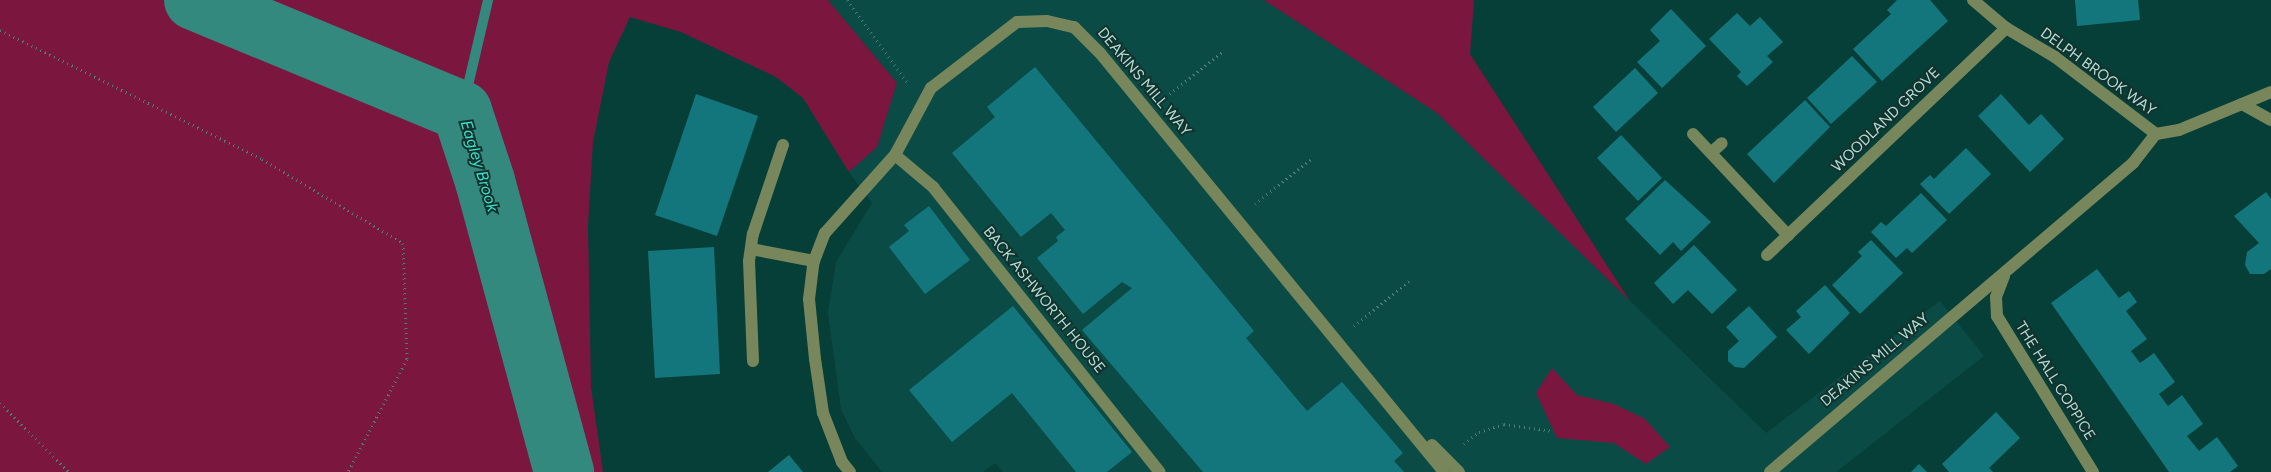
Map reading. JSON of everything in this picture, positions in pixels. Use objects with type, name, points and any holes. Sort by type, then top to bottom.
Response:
[{"type":"street","name":"DELPH BROOK WAY","points":[[1974,0],[2006,28],[2055,57],[2156,134]]},
{"type":"street","name":"DEAKINS MILL WAY","points":[[850,472],[842,462],[823,413],[809,299],[814,261],[825,233],[895,154],[920,100],[931,88],[1017,22],[1047,21],[1074,28],[1148,111],[1397,410],[1444,472]]},
{"type":"street","name":"WOODLAND GROVE","points":[[1767,255],[2006,28]]},
{"type":"street","points":[[2156,134],[2179,130],[2271,92]]},
{"type":"street","points":[[2242,104],[2271,120]]},
{"type":"street","points":[[1693,134],[1712,152],[1788,235]]},
{"type":"street","name":"DEAKINS MILL WAY","points":[[1770,472],[2004,276],[2133,163],[2156,134]]},
{"type":"street","points":[[1712,152],[1722,144]]},
{"type":"street","points":[[753,361],[751,249],[783,145]]},
{"type":"street","name":"BACK ASHWORTH HOUSE","points":[[895,154],[933,186],[1160,472]]},
{"type":"street","points":[[751,249],[814,261]]},
{"type":"street","name":"THE HALL COPPICE","points":[[2004,276],[1996,297],[1997,316],[2093,472]]},
{"type":"street","name":"DEAKINS MILL WAY","points":[[1397,410],[1459,472]]},
{"type":"path","points":[[847,0],[920,100]]},
{"type":"path","points":[[0,30],[262,159],[403,244],[407,359],[348,472]]},
{"type":"path","points":[[1148,111],[1222,52]]},
{"type":"path","points":[[1237,219],[1311,159]]},
{"type":"path","points":[[1338,339],[1410,280]]},
{"type":"path","points":[[0,403],[69,472]]},
{"type":"path","points":[[1445,458],[1479,432],[1504,424],[1552,431]]},
{"type":"shaded area","points":[[0,0],[828,0],[897,83],[877,147],[849,172],[803,98],[776,77],[681,32],[630,17],[609,62],[593,142],[588,226],[591,387],[603,472],[0,472]]},
{"type":"shaded area","points":[[828,0],[1264,0],[1437,113],[1766,433],[1940,301],[1984,356],[1836,472],[1003,472],[995,463],[983,472],[882,472],[855,438],[841,409],[828,313],[836,262],[872,203],[849,172],[877,147],[897,83]]},
{"type":"shaded area","points":[[1264,0],[1474,0],[1470,54],[1630,301],[1437,113]]},
{"type":"shaded area","points":[[1552,368],[1577,395],[1614,404],[1645,419],[1670,447],[1646,464],[1614,443],[1557,438],[1536,393]]},
{"type":"building","points":[[1897,0],[1930,0],[1948,21],[1882,81],[1853,49],[1891,14],[1887,10]]},
{"type":"building","points":[[2075,0],[2138,0],[2140,20],[2077,26]]},
{"type":"building","points":[[1671,9],[1706,46],[1662,88],[1637,62],[1660,41],[1650,30]]},
{"type":"building","points":[[1737,13],[1750,26],[1760,17],[1783,42],[1767,56],[1773,62],[1747,86],[1737,76],[1741,72],[1709,39]]},
{"type":"building","points":[[1852,56],[1877,82],[1831,124],[1807,98]]},
{"type":"building","points":[[1035,67],[1254,331],[1246,338],[1307,411],[1342,382],[1403,453],[1394,461],[1404,472],[1203,472],[1082,330],[1132,288],[1122,282],[1083,314],[1037,258],[1058,241],[1056,237],[1065,230],[1051,213],[1021,237],[952,153],[995,117],[987,107]]},
{"type":"building","points":[[1635,68],[1658,93],[1616,132],[1593,107]]},
{"type":"building","points":[[696,94],[758,116],[717,236],[655,215]]},
{"type":"building","points":[[2001,94],[2029,125],[2041,114],[2064,139],[2030,172],[1978,116]]},
{"type":"building","points":[[1805,100],[1830,127],[1774,183],[1747,154]]},
{"type":"building","points":[[1621,135],[1662,178],[1638,201],[1597,158]]},
{"type":"building","points":[[1966,148],[1991,174],[1949,214],[1920,184],[1930,175],[1934,179]]},
{"type":"building","points":[[1665,180],[1711,222],[1681,251],[1673,242],[1660,255],[1625,219]]},
{"type":"building","points":[[2266,192],[2271,199],[2271,269],[2264,274],[2250,274],[2245,265],[2247,252],[2259,243],[2234,216]]},
{"type":"building","points":[[1921,193],[1947,220],[1912,253],[1907,248],[1896,258],[1871,232],[1881,222],[1886,226]]},
{"type":"building","points":[[929,206],[970,260],[925,294],[889,247],[909,231],[904,225]]},
{"type":"building","points":[[1871,240],[1903,273],[1860,314],[1832,285],[1862,256],[1858,252]]},
{"type":"building","points":[[1694,245],[1737,290],[1712,314],[1688,290],[1673,304],[1654,283]]},
{"type":"building","points":[[714,247],[720,374],[655,378],[648,251]]},
{"type":"building","points":[[2097,269],[2119,298],[2129,291],[2137,302],[2126,311],[2147,339],[2131,351],[2140,363],[2154,353],[2175,382],[2159,394],[2168,406],[2182,395],[2203,424],[2187,436],[2199,451],[2217,437],[2238,466],[2230,472],[2169,472],[2051,303]]},
{"type":"building","points":[[1825,285],[1850,313],[1809,354],[1786,330],[1801,317],[1796,311]]},
{"type":"building","points":[[1013,306],[1132,452],[1107,472],[1076,472],[1012,393],[952,442],[909,390]]},
{"type":"building","points":[[1749,306],[1777,337],[1744,368],[1735,367],[1728,361],[1728,351],[1739,341],[1726,327]]},
{"type":"building","points":[[1996,412],[2020,438],[1989,468],[1993,472],[1949,472],[1942,464]]},
{"type":"building","points":[[789,455],[803,472],[768,472]]},
{"type":"building","points":[[1919,464],[1927,472],[1911,472]]},
{"type":"waterway","name":"Eagley Brook","points":[[194,0],[462,111],[485,181],[564,472]]},
{"type":"waterway","points":[[462,111],[488,0]]}]
